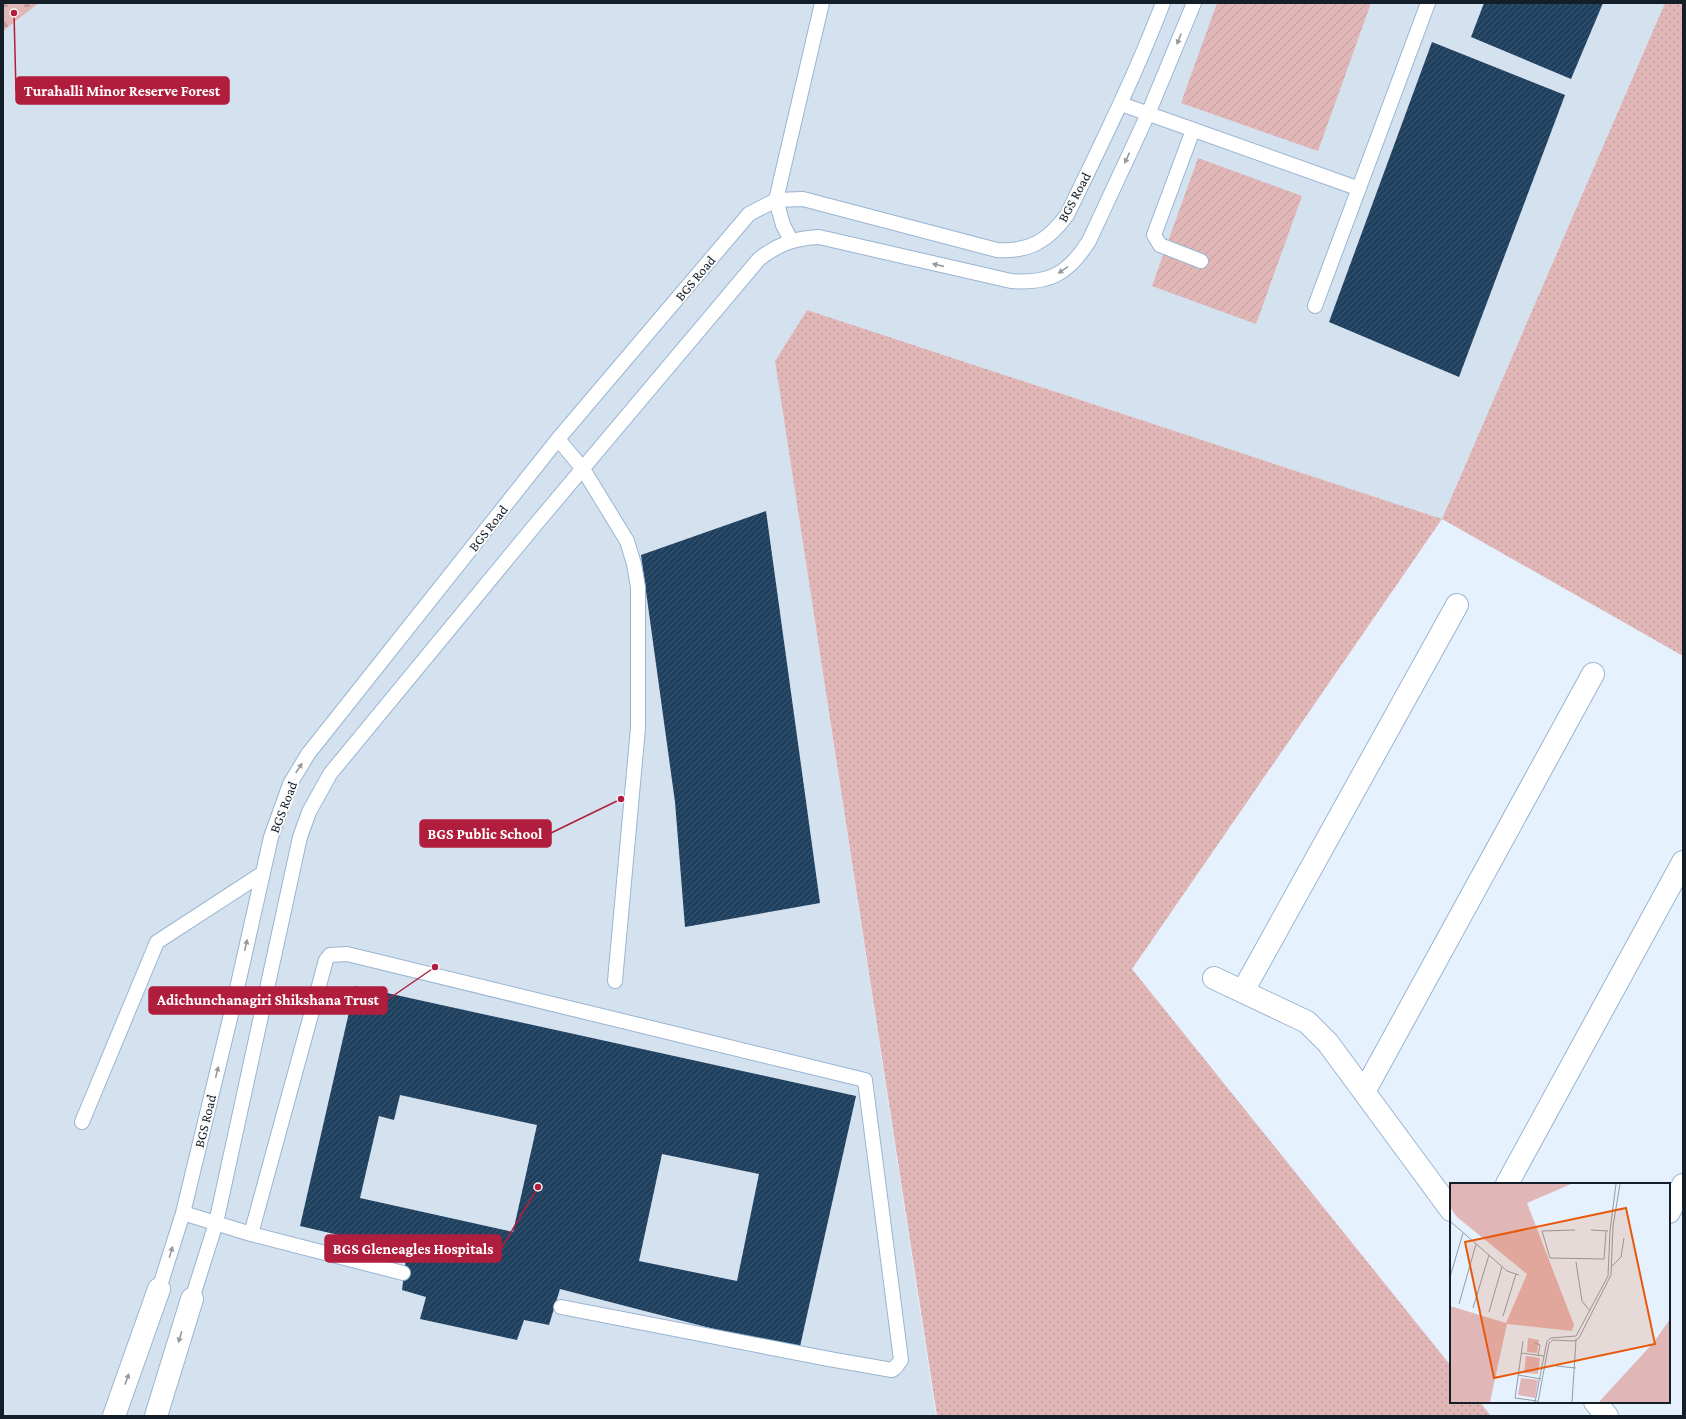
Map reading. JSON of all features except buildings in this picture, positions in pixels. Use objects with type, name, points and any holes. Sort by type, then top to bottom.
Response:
[{"type":"street","points":[[1243,991],[1457,605]]},
{"type":"street","points":[[1364,1092],[1593,674]]},
{"type":"street","points":[[1508,1183],[1683,862]]},
{"type":"street","points":[[1214,978],[1307,1022],[1328,1043],[1450,1209]]},
{"type":"street","points":[[1670,1210],[1683,1185]]},
{"type":"street","name":"BGS Road","points":[[114,1416],[159,1289]]},
{"type":"street","name":"BGS Road","points":[[156,1416],[192,1299]]},
{"type":"street","points":[[1596,1403],[1607,1416]]},
{"type":"lane","points":[[791,240],[783,225],[776,200],[822,3]]},
{"type":"lane","name":"BGS Road","points":[[159,1289],[183,1212],[271,838],[281,805],[290,784],[308,754],[558,439],[749,214],[776,200],[803,199],[997,250],[1011,251],[1026,248],[1040,242],[1058,228],[1067,215],[1121,104],[1163,3]]},
{"type":"lane","name":"BGS Road","points":[[192,1299],[216,1222],[300,837],[309,812],[330,774],[759,259],[772,249],[791,240],[819,237],[1011,281],[1030,283],[1046,280],[1064,270],[1074,261],[1089,241],[1148,114],[1194,3]]},
{"type":"lane","points":[[1315,306],[1357,188],[1428,3]]},
{"type":"lane","points":[[1121,104],[1357,188]]},
{"type":"lane","points":[[1193,130],[1154,235],[1160,245],[1201,261]]},
{"type":"lane","points":[[558,439],[583,469],[626,541],[634,564],[638,587],[638,728],[615,981]]},
{"type":"lane","points":[[82,1122],[157,942],[263,873]]},
{"type":"lane","points":[[251,1234],[326,960],[330,956],[347,954],[865,1080],[900,1360],[895,1368],[892,1370],[829,1360],[561,1307]]},
{"type":"lane","points":[[183,1212],[251,1234],[403,1273]]},
{"type":"shaded area","points":[[39,3],[1665,3],[1442,519],[807,310],[775,361],[936,1416],[3,1416],[3,31]]},
{"type":"green space","points":[[3,3],[39,3],[3,31]]},
{"type":"green space","points":[[1217,3],[1371,3],[1318,151],[1181,103]]},
{"type":"green space","points":[[1665,3],[1683,3],[1683,656],[1442,519]]},
{"type":"green space","points":[[1198,158],[1302,196],[1256,324],[1152,286]]},
{"type":"green space","points":[[807,310],[1442,519],[1132,969],[1450,1365],[1450,1403],[1481,1403],[1491,1416],[937,1416],[775,361]]},
{"type":"place","name":"Turahalli Minor Reserve Forest","points":[[14,13]]},
{"type":"place","name":"BGS Public School","points":[[621,799]]},
{"type":"place","name":"Adichunchanagiri Shikshana Trust","points":[[435,967]]},
{"type":"place","name":"BGS Gleneagles Hospitals","points":[[538,1187]]}]
